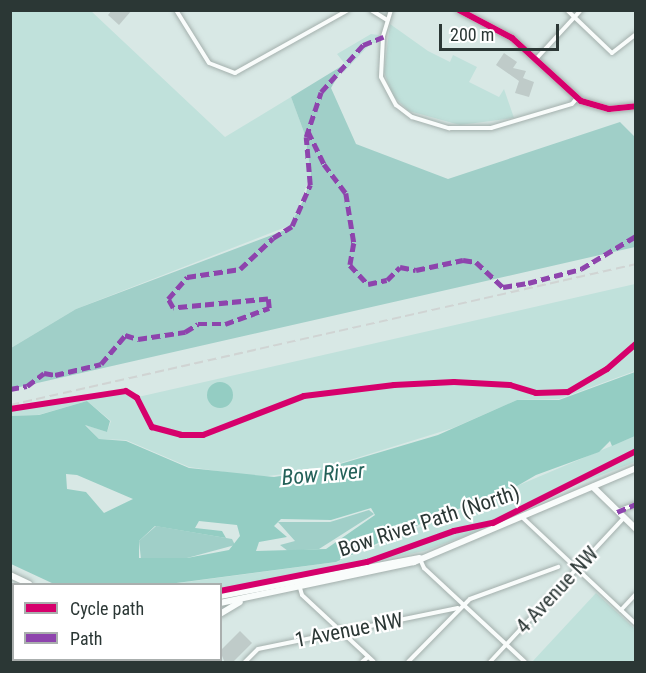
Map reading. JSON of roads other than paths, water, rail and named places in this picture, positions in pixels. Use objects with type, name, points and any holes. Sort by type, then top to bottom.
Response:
[{"type":"main road","points":[[459,10],[512,38],[577,98],[609,109],[636,106]]},
{"type":"main road","points":[[222,603],[396,568],[523,518],[636,468]]},
{"type":"main road","points":[[593,487],[636,529]]},
{"type":"main road","points":[[222,596],[420,558]]},
{"type":"main road","points":[[10,575],[25,583]]},
{"type":"main road","points":[[222,602],[228,595]]},
{"type":"main road","points":[[222,613],[246,599]]},
{"type":"street","points":[[176,10],[207,61],[232,73],[252,68],[348,10]]},
{"type":"street","points":[[371,10],[387,20]]},
{"type":"street","points":[[391,10],[387,20],[381,77],[396,105],[412,117],[459,129],[491,128],[572,104],[577,98]]},
{"type":"street","points":[[567,10],[615,53],[636,34]]},
{"type":"street","points":[[536,59],[581,10]]},
{"type":"street","points":[[617,512],[636,504]]},
{"type":"street","points":[[523,518],[636,624]]},
{"type":"street","name":"4 Avenue NW","points":[[490,663],[624,518]]},
{"type":"street","points":[[420,558],[424,568],[525,663]]},
{"type":"street","points":[[408,663],[463,604],[558,567]]},
{"type":"street","points":[[300,588],[374,663]]},
{"type":"street","points":[[621,610],[636,594]]},
{"type":"street","name":"1 Avenue NW","points":[[245,663],[258,649],[458,608]]},
{"type":"street","points":[[362,663],[368,657]]},
{"type":"water","name":"Bow River","points":[[635,372],[635,436],[612,446],[610,441],[599,452],[536,475],[498,497],[445,513],[336,562],[177,583],[52,583],[11,564],[11,416],[39,415],[87,401],[110,421],[107,432],[85,425],[99,439],[126,441],[189,468],[274,477],[320,470],[438,435],[517,400],[559,400]],"holes":[[[66,474],[77,475],[133,499],[104,513],[86,492],[67,489]],[[371,508],[375,515],[326,549],[256,551],[259,542],[287,537],[274,526],[281,519],[331,520]],[[199,521],[237,525],[240,536],[229,550],[187,558],[139,558],[139,541],[155,526],[226,538],[222,531],[195,528]]]},
{"type":"water","points":[[220,382],[229,386],[233,395],[229,404],[220,408],[211,404],[207,395],[211,386]]},
{"type":"railway","points":[[10,405],[636,264]]}]
